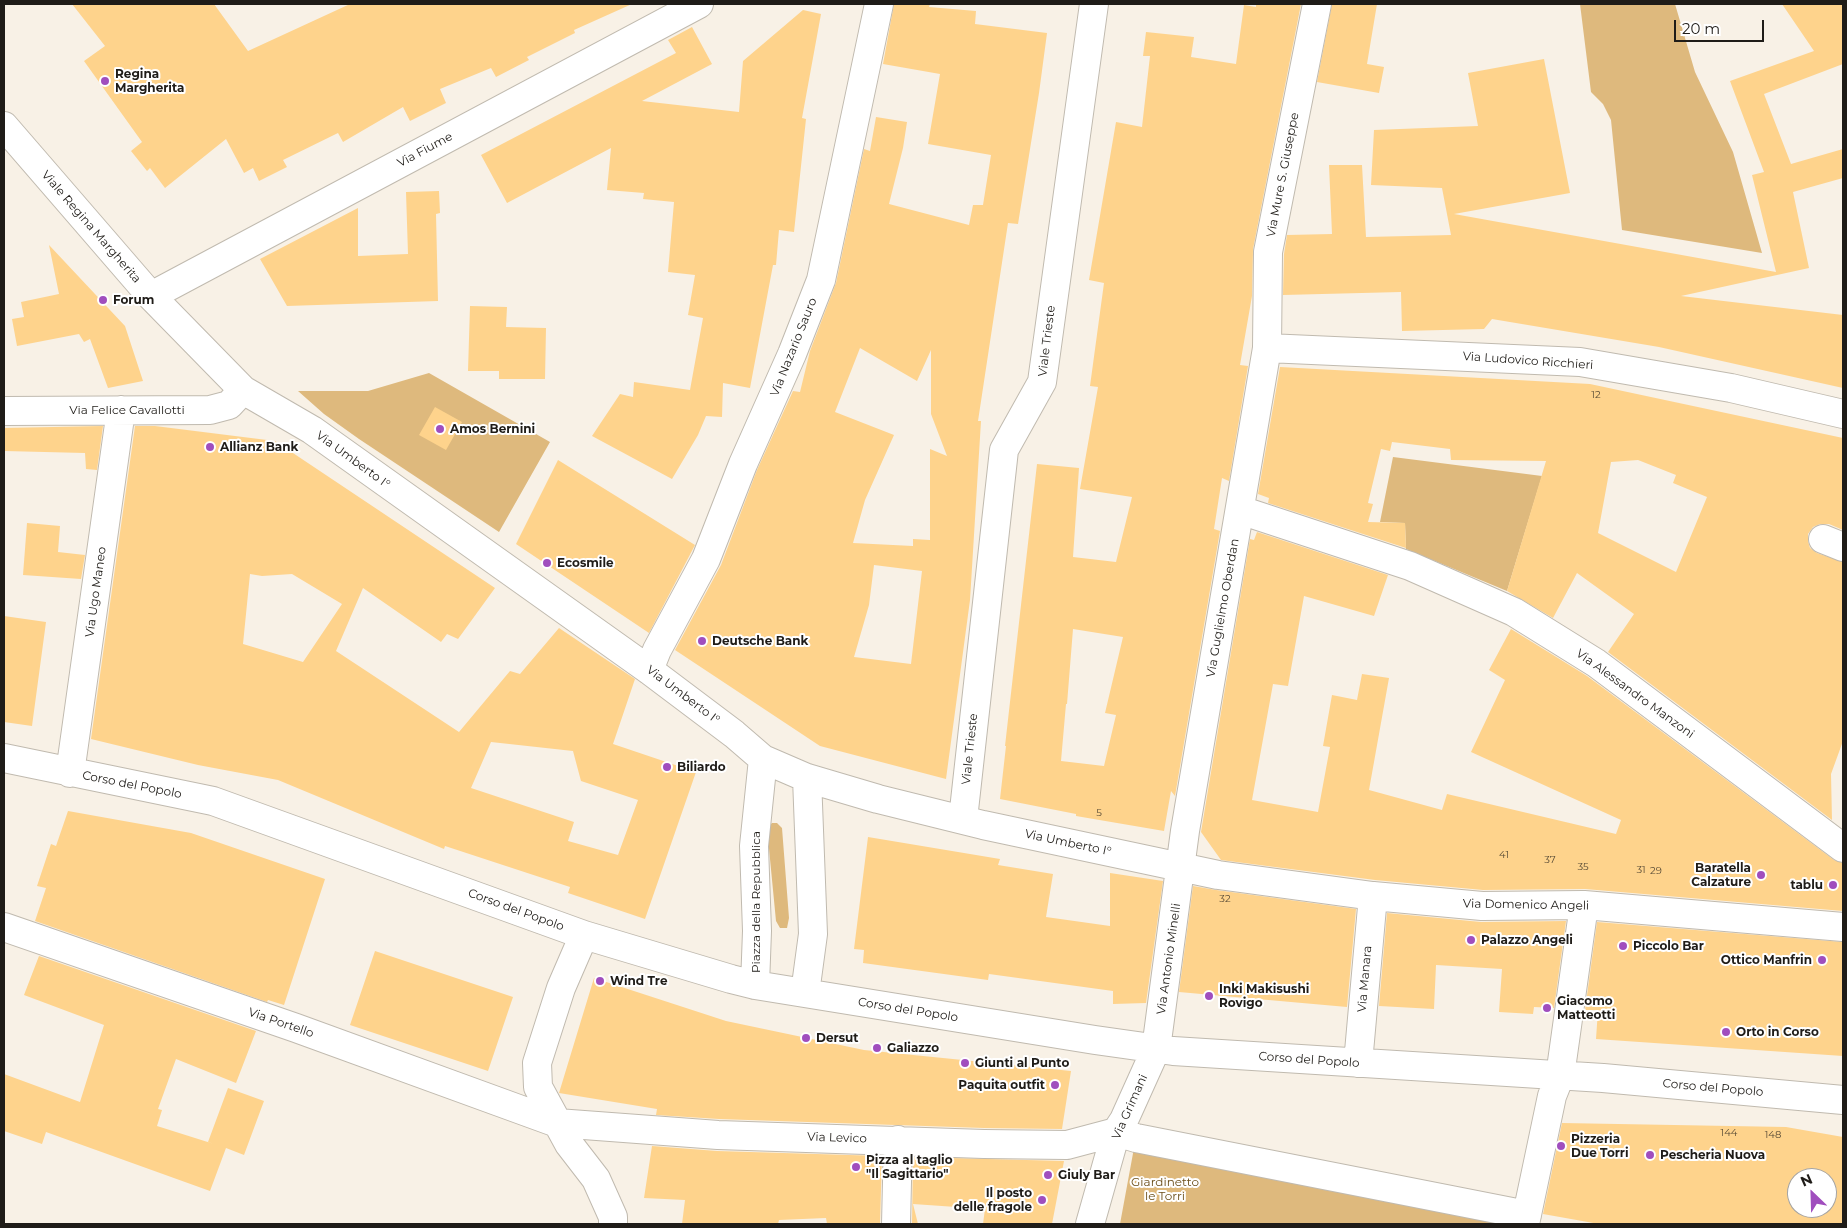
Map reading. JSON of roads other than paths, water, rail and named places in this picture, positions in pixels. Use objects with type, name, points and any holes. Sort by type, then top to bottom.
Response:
[{"type":"street","name":"Via Fiume","points":[[151,296],[699,4]]},
{"type":"street","name":"Via Nazario Sauro","points":[[649,670],[656,650],[706,559],[743,464],[792,354],[821,280],[880,4]]},
{"type":"street","name":"Viale Trieste","points":[[962,819],[1004,450],[1042,382],[1094,4]]},
{"type":"street","name":"Via Mure S. Giuseppe","points":[[1267,348],[1268,252],[1317,4]]},
{"type":"street","name":"Viale Regina Margherita","points":[[4,126],[151,296],[244,390]]},
{"type":"street","name":"Via Ludovico Ricchieri","points":[[1267,348],[1580,362],[1731,388],[1843,414]]},
{"type":"street","name":"Via Guglielmo Oberdan","points":[[1180,868],[1184,831],[1267,348]]},
{"type":"street","name":"Via Umberto I°","points":[[244,390],[312,430],[649,670],[734,734],[762,759],[807,778],[870,796],[962,819],[1180,868]]},
{"type":"street","name":"Via Felice Cavallotti","points":[[4,411],[210,410],[229,405],[244,390]]},
{"type":"street","name":"Via Ugo Maneo","points":[[70,773],[121,410]]},
{"type":"street","name":"Via Alessandro Manzoni","points":[[1240,510],[1410,566],[1514,612],[1596,663],[1843,848]]},
{"type":"street","name":"Corso del Popolo","points":[[4,758],[213,801],[584,935],[755,985],[1156,1049],[1603,1078],[1843,1100]]},
{"type":"street","name":"Piazza della Repubblica","points":[[755,985],[757,931],[754,846],[762,759]]},
{"type":"street","points":[[805,993],[813,934],[807,778]]},
{"type":"street","name":"Via Domenico Angeli","points":[[1180,868],[1373,896],[1482,906],[1584,905],[1843,927]]},
{"type":"street","name":"Via Antonio Minelli","points":[[1156,1049],[1180,868]]},
{"type":"street","name":"Via Manara","points":[[1358,1063],[1373,896]]},
{"type":"street","points":[[1116,1132],[1136,1138],[1526,1219],[1552,1096],[1560,1076],[1584,905]]},
{"type":"street","name":"Via Portello","points":[[4,927],[296,1028],[558,1122]]},
{"type":"street","points":[[584,935],[561,988],[537,1063],[538,1087],[569,1144],[596,1179],[613,1218],[612,1224]]},
{"type":"street","name":"Via Grimani","points":[[1090,1224],[1116,1132],[1124,1120],[1156,1049]]},
{"type":"street","name":"Via Levico","points":[[558,1122],[718,1135],[984,1144],[1067,1144],[1116,1132]]},
{"type":"street","points":[[896,1224],[898,1140]]},
{"type":"place","name":"Regina Margherita","points":[[105,81]]},
{"type":"place","name":"Forum","points":[[103,300]]},
{"type":"place","name":"Amos Bernini","points":[[440,429]]},
{"type":"place","name":"Allianz Bank","points":[[210,447]]},
{"type":"place","name":"Ecosmile","points":[[547,563]]},
{"type":"place","name":"Deutsche Bank","points":[[702,641]]},
{"type":"place","name":"Biliardo","points":[[667,767]]},
{"type":"place","name":"Baratella Calzature","points":[[1761,875]]},
{"type":"place","name":"tablu","points":[[1833,885]]},
{"type":"place","name":"Palazzo Angeli","points":[[1471,940]]},
{"type":"place","name":"Piccolo Bar","points":[[1623,946]]},
{"type":"place","name":"Ottico Manfrin","points":[[1822,960]]},
{"type":"place","name":"Wind Tre","points":[[600,981]]},
{"type":"place","name":"Inki Makisushi Rovigo","points":[[1209,996]]},
{"type":"place","name":"Giacomo Matteotti","points":[[1547,1008]]},
{"type":"place","name":"Orto in Corso","points":[[1726,1032]]},
{"type":"place","name":"Dersut","points":[[806,1038]]},
{"type":"place","name":"Galiazzo","points":[[877,1048]]},
{"type":"place","name":"Giunti al Punto","points":[[965,1063]]},
{"type":"place","name":"Paquita outfit","points":[[1055,1085]]},
{"type":"place","name":"Pizzeria Due Torri","points":[[1561,1146]]},
{"type":"place","name":"Pescheria Nuova","points":[[1650,1155]]},
{"type":"place","name":"Pizza al taglio \"Il Sagittario\"","points":[[856,1167]]},
{"type":"place","name":"Giuly Bar","points":[[1048,1175]]},
{"type":"place","name":"Il posto delle fragole","points":[[1042,1200]]},
{"type":"park label","name":"Giardinetto le Torri","points":[[1165,1189]]}]
